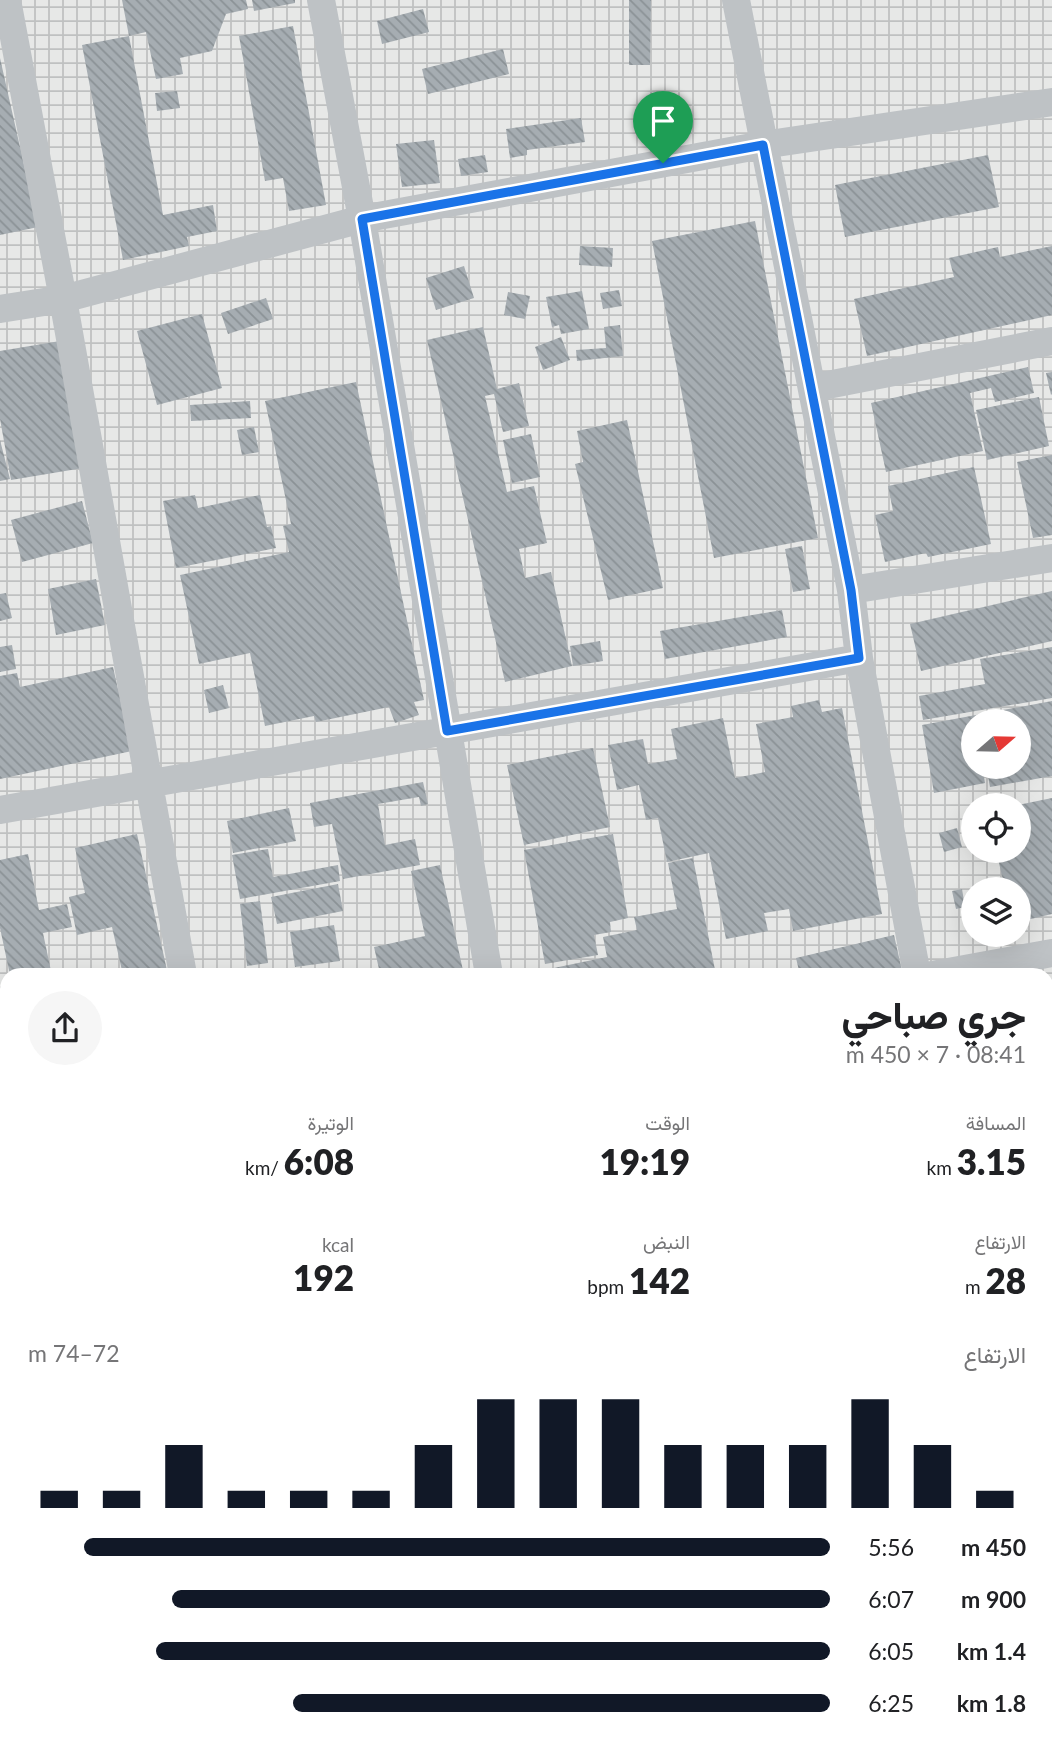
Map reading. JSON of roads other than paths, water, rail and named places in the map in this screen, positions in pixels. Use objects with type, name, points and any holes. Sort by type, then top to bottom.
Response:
[{"type":"street","points":[[7,0],[151,784],[182,968]]},
{"type":"street","points":[[321,0],[362,219],[488,968]]},
{"type":"street","points":[[736,0],[851,590],[859,658],[916,968]]},
{"type":"street","points":[[0,309],[63,299],[362,219],[763,145],[1052,102]]},
{"type":"street","points":[[811,388],[1052,341]]},
{"type":"street","points":[[851,590],[1052,558]]},
{"type":"street","points":[[0,810],[859,658]]},
{"type":"street","points":[[970,968],[1052,953]]}]
